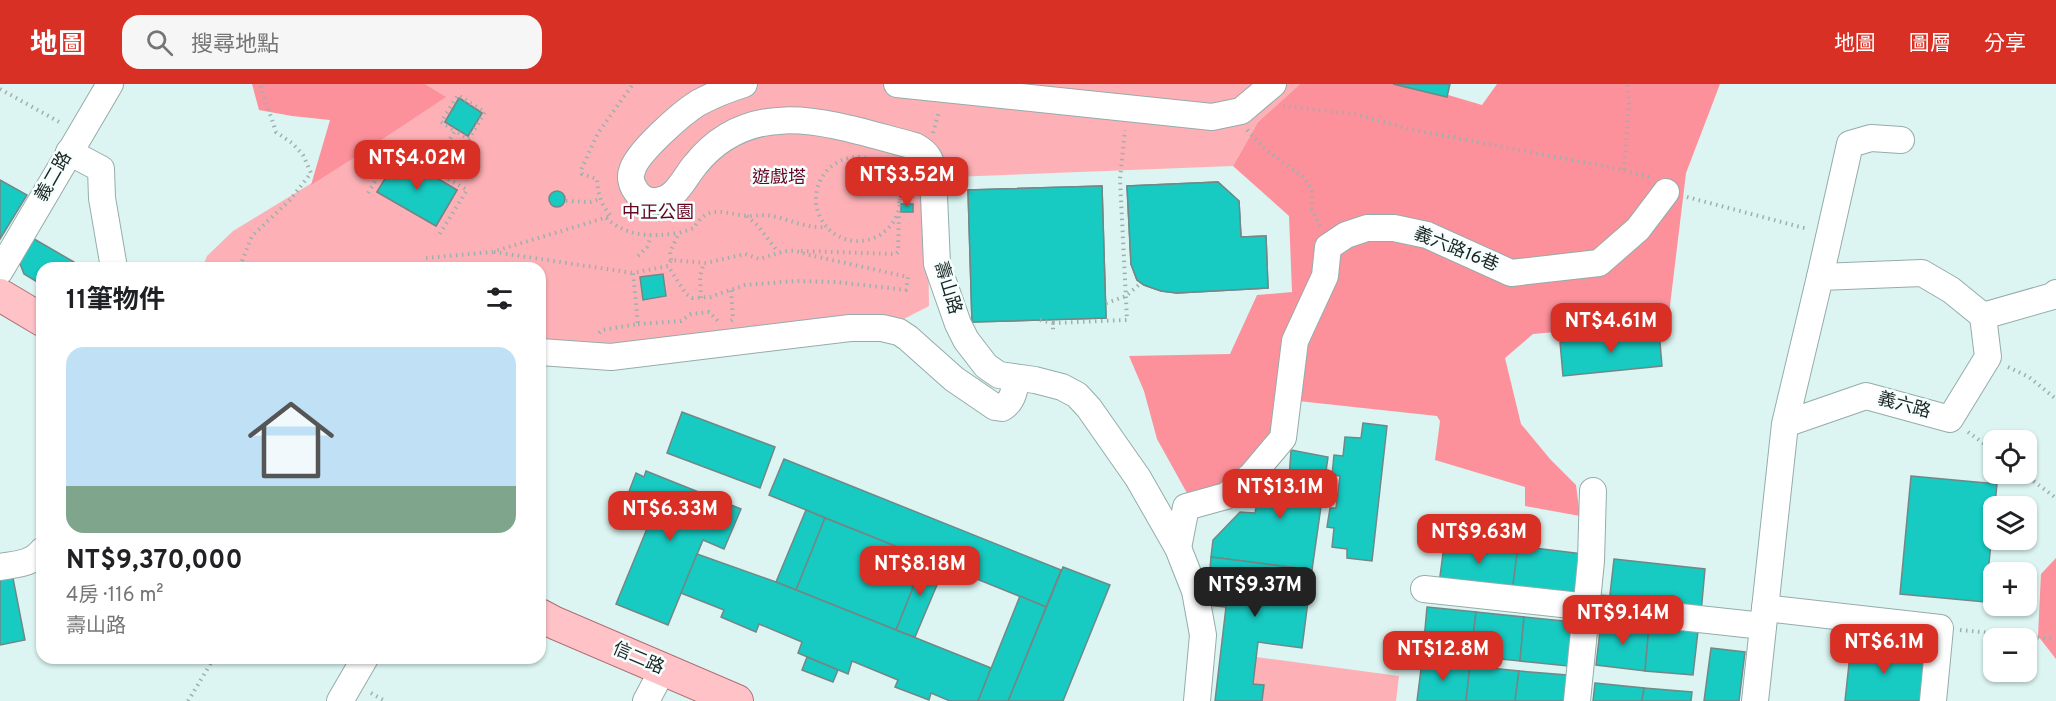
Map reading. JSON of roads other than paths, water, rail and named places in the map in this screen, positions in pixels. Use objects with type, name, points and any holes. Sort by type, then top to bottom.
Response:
[{"type":"main road","points":[[0,295],[36,316]]},
{"type":"main road","name":"信二路","points":[[546,618],[737,701]]},
{"type":"street","name":"義二路","points":[[0,271],[110,84]]},
{"type":"street","name":"壽山路","points":[[744,84],[698,103],[672,123],[651,145],[637,160],[631,172],[632,185],[639,195],[654,201],[670,197],[696,164],[722,141],[754,124],[776,120],[812,120],[915,146],[925,152],[931,160],[933,173],[937,264],[966,340],[986,366],[999,375],[1035,380],[1062,387],[1077,395],[1089,408],[1138,478],[1178,548],[1195,591],[1203,635],[1197,701]]},
{"type":"street","points":[[897,84],[1212,117],[1246,107],[1273,84]]},
{"type":"street","points":[[1755,701],[1785,424],[1850,144],[1871,138],[1901,140]]},
{"type":"street","points":[[75,143],[101,169],[102,198],[113,262]]},
{"type":"street","name":"義六路16巷","points":[[1178,548],[1186,507],[1226,496],[1251,476],[1283,438],[1295,341],[1325,276],[1328,247],[1346,235],[1367,228],[1394,228],[1427,235],[1511,273],[1599,263],[1638,229],[1666,192]]},
{"type":"street","points":[[1820,277],[1922,273],[1951,290],[1983,316],[2053,297],[2056,293]]},
{"type":"street","name":"義六路","points":[[1785,424],[1866,396],[1950,419],[1988,357],[1983,316]]},
{"type":"street","points":[[546,352],[611,357],[850,328],[882,328],[899,332],[908,338],[954,379],[995,407],[1002,408],[1007,405],[1017,378]]},
{"type":"street","points":[[1577,701],[1591,561],[1593,492]]},
{"type":"street","points":[[0,567],[36,558]]},
{"type":"street","points":[[1424,589],[1586,606],[1940,628],[1933,701]]},
{"type":"street","points":[[339,701],[361,664]]},
{"type":"street","points":[[646,701],[663,669]]},
{"type":"park label","name":"遊戲塔","points":[[779,178]]},
{"type":"park label","name":"中正公園","points":[[658,213]]}]
